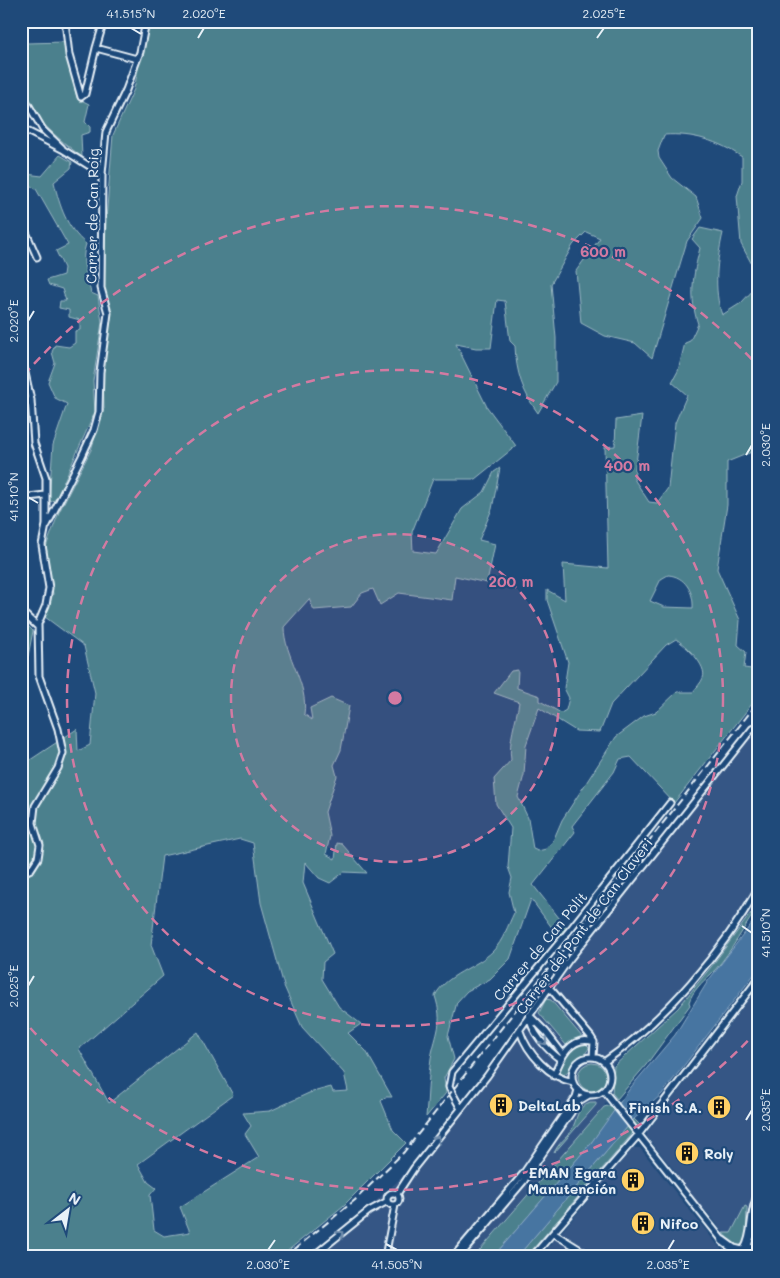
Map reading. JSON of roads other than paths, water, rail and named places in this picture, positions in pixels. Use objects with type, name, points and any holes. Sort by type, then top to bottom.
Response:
[{"type":"main road","points":[[736,1257],[744,1250],[750,1240],[752,1211],[759,1195]]},
{"type":"main road","points":[[751,1221],[759,1242]]},
{"type":"main road","points":[[723,1241],[734,1249],[759,1248]]},
{"type":"main road","points":[[723,1241],[731,1257]]},
{"type":"street","points":[[66,21],[69,55],[81,97],[86,94],[104,21]]},
{"type":"street","name":"Carrer de Can Roig","points":[[46,528],[94,430],[99,412],[100,372],[108,313],[101,288],[102,174],[106,132],[126,90],[137,60],[146,21]]},
{"type":"street","points":[[96,48],[137,60]]},
{"type":"street","points":[[21,92],[43,130],[62,149]]},
{"type":"street","points":[[21,128],[62,149],[102,174]]},
{"type":"street","points":[[21,221],[37,257]]},
{"type":"street","points":[[21,355],[31,400],[34,444],[46,478],[46,528],[42,545],[49,594],[38,626],[39,676],[58,729],[63,753],[58,768],[35,806],[33,823],[40,845],[38,858],[31,869],[21,874]]},
{"type":"street","points":[[21,409],[31,400]]},
{"type":"street","points":[[21,498],[45,495]]},
{"type":"street","points":[[21,611],[38,626]]},
{"type":"street","name":"Carrer del Pont de Can Claveri","points":[[397,1194],[414,1168],[520,1031],[549,987],[746,736],[759,725]]},
{"type":"street","name":"Carrer de Can Pòlit","points":[[461,1109],[449,1086],[452,1072],[572,927],[670,802]]},
{"type":"street","points":[[604,1062],[617,1053],[671,1003],[699,973],[746,909],[759,887]]},
{"type":"street","points":[[532,1257],[639,1134],[759,978]]},
{"type":"street","points":[[549,987],[594,1042],[593,1057]]},
{"type":"street","points":[[529,1015],[532,1028],[554,1054],[562,1056]]},
{"type":"street","points":[[529,1015],[546,1032],[562,1056]]},
{"type":"street","points":[[520,1031],[533,1052],[554,1076],[573,1082]]},
{"type":"street","points":[[554,1076],[562,1056],[571,1046],[588,1040],[594,1042]]},
{"type":"street","points":[[608,1067],[617,1053]]},
{"type":"street","points":[[459,1257],[523,1182],[579,1101],[589,1095],[604,1091],[610,1080],[608,1067],[604,1062],[593,1057],[578,1063],[572,1073],[573,1082],[578,1090],[589,1095]]},
{"type":"street","points":[[453,1257],[523,1174],[576,1097],[578,1090]]},
{"type":"street","points":[[604,1091],[723,1241]]},
{"type":"street","points":[[312,1257],[369,1211],[391,1204],[399,1200],[397,1194],[388,1194],[391,1204],[393,1214],[385,1257]]},
{"type":"street","points":[[553,1233],[592,1257]]},
{"type":"railway","points":[[285,1257],[355,1200],[404,1152],[759,701]]},
{"type":"place","name":"DeltaLab","points":[[501,1105]]},
{"type":"place","name":"Finish S.A.","points":[[719,1107]]},
{"type":"place","name":"Roly","points":[[687,1153]]},
{"type":"place","name":"EMAN Egara Manutención","points":[[633,1180]]},
{"type":"place","name":"Nifco","points":[[643,1223]]}]
